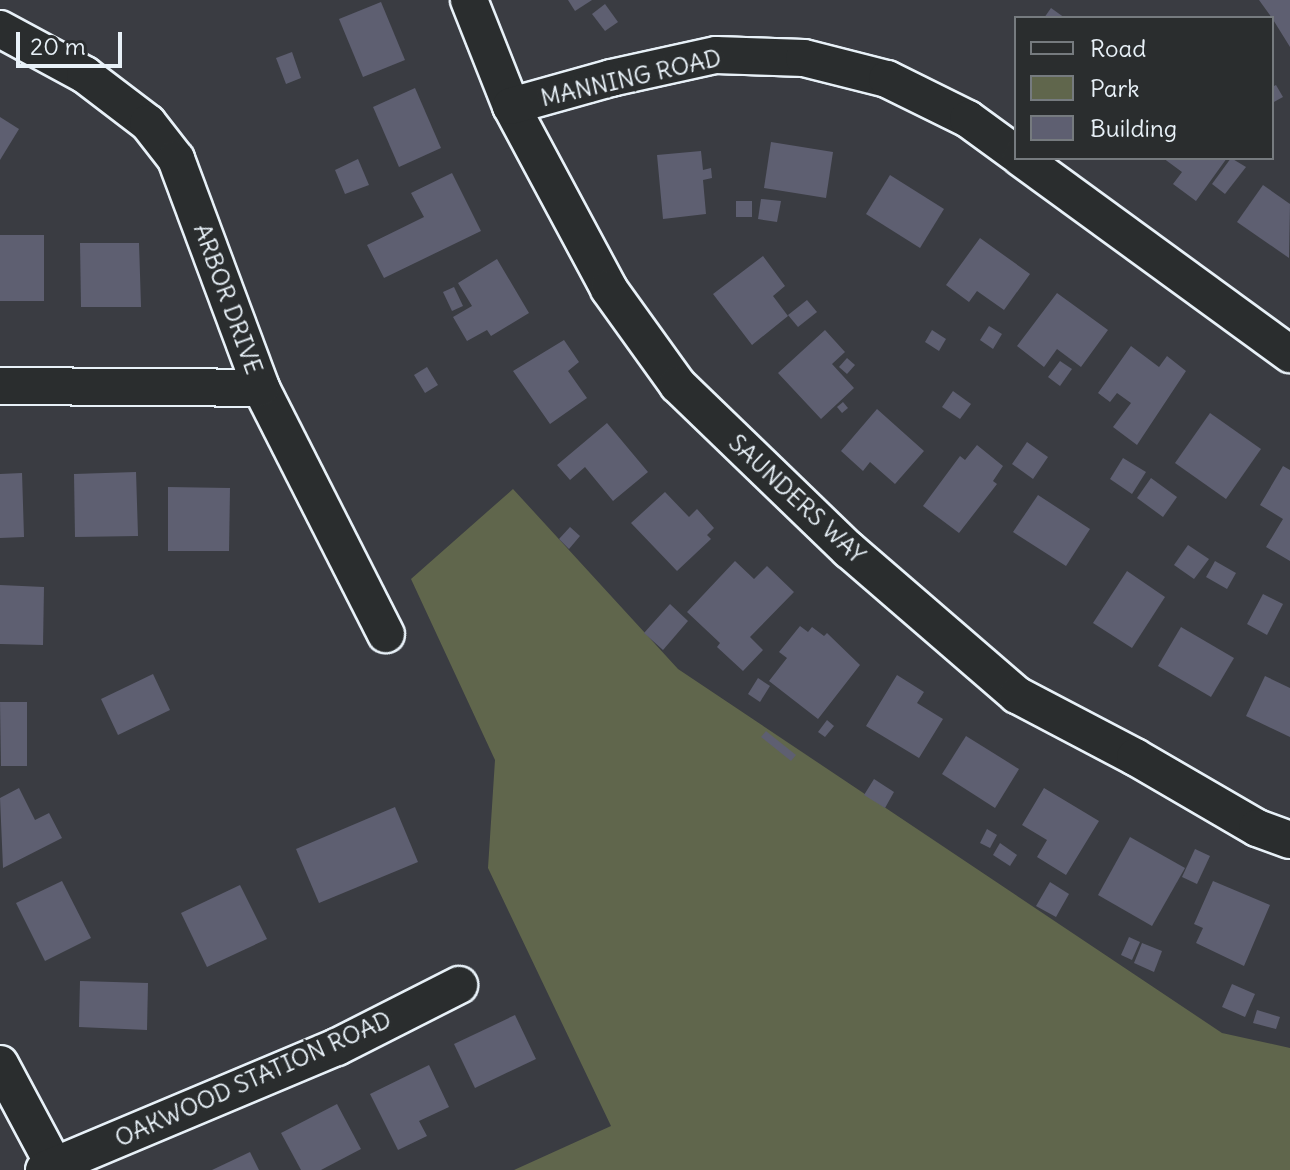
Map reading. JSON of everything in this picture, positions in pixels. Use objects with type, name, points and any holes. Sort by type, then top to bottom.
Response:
[{"type":"street","name":"SAUNDERS WAY","points":[[469,0],[511,106],[609,289],[678,385],[757,464],[934,627],[1017,695],[1135,757],[1257,828],[1290,840]]},
{"type":"street","name":"ARBOR DRIVE","points":[[0,29],[85,75],[148,123],[176,159],[261,388],[386,634]]},
{"type":"street","name":"MANNING ROAD","points":[[511,106],[611,78],[716,55],[804,58],[887,79],[968,119],[1014,153]]},
{"type":"street","points":[[1024,160],[1290,354]]},
{"type":"street","points":[[0,386],[261,388]]},
{"type":"street","name":"OAKWOOD STATION ROAD","points":[[49,1168],[337,1047],[459,985]]},
{"type":"street","points":[[0,1064],[49,1168]]},
{"type":"green space","points":[[513,489],[678,669],[1222,1033],[1290,1048],[1290,1170],[514,1170],[611,1126],[488,868],[495,760],[411,579]]},
{"type":"building","points":[[568,0],[592,0],[575,11]]},
{"type":"building","points":[[1259,0],[1290,0],[1290,47],[1274,16],[1271,16]]},
{"type":"building","points":[[381,2],[405,60],[363,77],[339,19]]},
{"type":"building","points":[[605,4],[618,22],[605,31],[592,14]]},
{"type":"building","points":[[1051,8],[1062,16],[1045,16]]},
{"type":"building","points":[[292,52],[301,78],[286,84],[276,58]]},
{"type":"building","points":[[1274,86],[1283,97],[1274,102]]},
{"type":"building","points":[[415,88],[441,148],[399,167],[373,107]]},
{"type":"building","points":[[0,117],[19,129],[0,160]]},
{"type":"building","points":[[771,142],[833,152],[826,198],[764,188]]},
{"type":"building","points":[[701,151],[703,170],[711,168],[712,178],[703,180],[706,214],[663,219],[657,155]]},
{"type":"building","points":[[358,159],[369,185],[345,194],[335,170]]},
{"type":"building","points":[[1166,160],[1226,160],[1196,201],[1173,184],[1182,172]]},
{"type":"building","points":[[1230,160],[1246,167],[1225,194],[1212,184]]},
{"type":"building","points":[[452,173],[481,231],[384,278],[367,245],[424,217],[411,193]]},
{"type":"building","points":[[890,175],[944,209],[920,248],[866,214]]},
{"type":"building","points":[[1263,185],[1290,204],[1289,258],[1237,222]]},
{"type":"building","points":[[761,199],[781,201],[777,222],[758,219]]},
{"type":"building","points":[[736,201],[752,201],[752,217],[736,217]]},
{"type":"building","points":[[0,235],[44,235],[44,301],[0,301]]},
{"type":"building","points":[[980,238],[1030,274],[1004,310],[977,291],[969,302],[946,285]]},
{"type":"building","points":[[80,243],[139,243],[141,307],[81,307]]},
{"type":"building","points":[[763,256],[785,286],[773,296],[788,316],[752,345],[713,294]]},
{"type":"building","points":[[497,259],[529,313],[491,336],[487,330],[467,341],[453,317],[472,306],[458,283]]},
{"type":"building","points":[[454,287],[463,306],[452,311],[443,292]]},
{"type":"building","points":[[1057,293],[1108,330],[1081,367],[1057,349],[1044,367],[1017,346]]},
{"type":"building","points":[[807,300],[817,312],[798,327],[788,315]]},
{"type":"building","points":[[989,326],[1002,334],[993,349],[980,340]]},
{"type":"building","points":[[825,330],[845,352],[832,364],[854,388],[821,419],[778,373]]},
{"type":"building","points":[[932,330],[946,339],[939,351],[925,342]]},
{"type":"building","points":[[564,340],[579,362],[568,371],[587,398],[550,424],[513,371]]},
{"type":"building","points":[[1131,346],[1159,367],[1167,356],[1186,371],[1137,445],[1113,427],[1131,403],[1117,393],[1110,402],[1098,393]]},
{"type":"building","points":[[847,358],[855,365],[847,374],[839,367]]},
{"type":"building","points":[[1060,361],[1072,369],[1060,386],[1048,377]]},
{"type":"building","points":[[427,367],[438,385],[425,393],[414,375]]},
{"type":"building","points":[[953,391],[971,404],[960,419],[942,407]]},
{"type":"building","points":[[843,402],[848,408],[842,413],[837,407]]},
{"type":"building","points":[[877,409],[924,451],[895,484],[870,462],[863,471],[841,451]]},
{"type":"building","points":[[1210,413],[1261,449],[1226,499],[1175,463]]},
{"type":"building","points":[[607,423],[648,472],[613,501],[585,467],[570,480],[557,465]]},
{"type":"building","points":[[1027,442],[1048,457],[1033,479],[1012,464]]},
{"type":"building","points":[[977,445],[1003,466],[993,481],[997,484],[959,533],[923,506],[960,456],[965,460]]},
{"type":"building","points":[[1123,458],[1146,472],[1132,494],[1110,479]]},
{"type":"building","points":[[1283,466],[1290,470],[1290,561],[1266,547],[1283,519],[1260,505]]},
{"type":"building","points":[[136,472],[138,536],[75,537],[74,474]]},
{"type":"building","points":[[22,473],[24,537],[0,538],[0,474]]},
{"type":"building","points":[[1151,478],[1177,497],[1163,517],[1137,498]]},
{"type":"building","points":[[168,487],[230,488],[229,551],[168,551]]},
{"type":"building","points":[[665,492],[689,517],[697,509],[714,528],[707,535],[711,539],[677,571],[631,523]]},
{"type":"building","points":[[1038,495],[1090,529],[1066,566],[1013,532]]},
{"type":"building","points":[[570,527],[580,536],[569,549],[559,539]]},
{"type":"building","points":[[1188,545],[1209,559],[1194,579],[1174,565]]},
{"type":"building","points":[[735,561],[754,579],[767,566],[794,592],[750,637],[763,650],[743,671],[717,647],[720,643],[687,612]]},
{"type":"building","points":[[1215,561],[1236,573],[1227,589],[1206,577]]},
{"type":"building","points":[[1127,571],[1165,597],[1132,648],[1093,623]]},
{"type":"building","points":[[0,585],[44,587],[43,645],[0,644]]},
{"type":"building","points":[[1263,594],[1283,604],[1267,635],[1247,624]]},
{"type":"building","points":[[670,604],[688,621],[663,650],[644,633]]},
{"type":"building","points":[[800,626],[808,632],[812,627],[824,636],[827,633],[860,665],[818,719],[769,681],[787,658],[779,652]]},
{"type":"building","points":[[1181,627],[1234,658],[1211,697],[1158,666]]},
{"type":"building","points":[[153,674],[170,710],[118,735],[101,699]]},
{"type":"building","points":[[897,675],[924,692],[917,703],[943,719],[919,758],[866,726]]},
{"type":"building","points":[[1265,676],[1290,688],[1290,737],[1246,716]]},
{"type":"building","points":[[758,678],[770,686],[760,702],[748,694]]},
{"type":"building","points":[[0,702],[27,702],[27,766],[1,766]]},
{"type":"building","points":[[827,720],[834,726],[825,737],[818,732]]},
{"type":"building","points":[[766,731],[796,755],[791,761],[761,737]]},
{"type":"building","points":[[966,736],[1019,769],[995,808],[942,774]]},
{"type":"building","points":[[874,779],[894,792],[885,808],[864,795]]},
{"type":"building","points":[[19,788],[35,820],[49,813],[62,838],[3,868],[0,798]]},
{"type":"building","points":[[1044,788],[1099,821],[1066,875],[1037,857],[1047,840],[1022,825]]},
{"type":"building","points":[[395,807],[418,862],[319,903],[296,849]]},
{"type":"building","points":[[987,829],[997,835],[990,848],[980,843]]},
{"type":"building","points":[[1130,837],[1185,868],[1152,926],[1098,895]]},
{"type":"building","points":[[1000,843],[1017,855],[1010,866],[993,855]]},
{"type":"building","points":[[1195,849],[1210,856],[1197,884],[1182,877]]},
{"type":"building","points":[[62,881],[91,938],[45,961],[16,903]]},
{"type":"building","points":[[1213,881],[1270,905],[1244,966],[1196,943],[1203,928],[1194,924]]},
{"type":"building","points":[[1050,882],[1069,894],[1056,917],[1036,906]]},
{"type":"building","points":[[240,885],[267,939],[207,967],[181,913]]},
{"type":"building","points":[[1129,937],[1140,942],[1132,960],[1121,955]]},
{"type":"building","points":[[1142,943],[1162,951],[1154,972],[1134,963]]},
{"type":"building","points":[[80,981],[148,983],[147,1030],[79,1027]]},
{"type":"building","points":[[1232,984],[1255,994],[1245,1017],[1222,1007]]},
{"type":"building","points":[[1257,1010],[1280,1017],[1276,1029],[1253,1023]]},
{"type":"building","points":[[515,1015],[536,1059],[475,1088],[454,1044]]},
{"type":"building","points":[[429,1065],[449,1107],[419,1121],[427,1136],[398,1150],[370,1094]]},
{"type":"building","points":[[337,1104],[361,1149],[321,1170],[301,1170],[281,1133]]},
{"type":"building","points":[[250,1152],[259,1170],[212,1170]]}]
